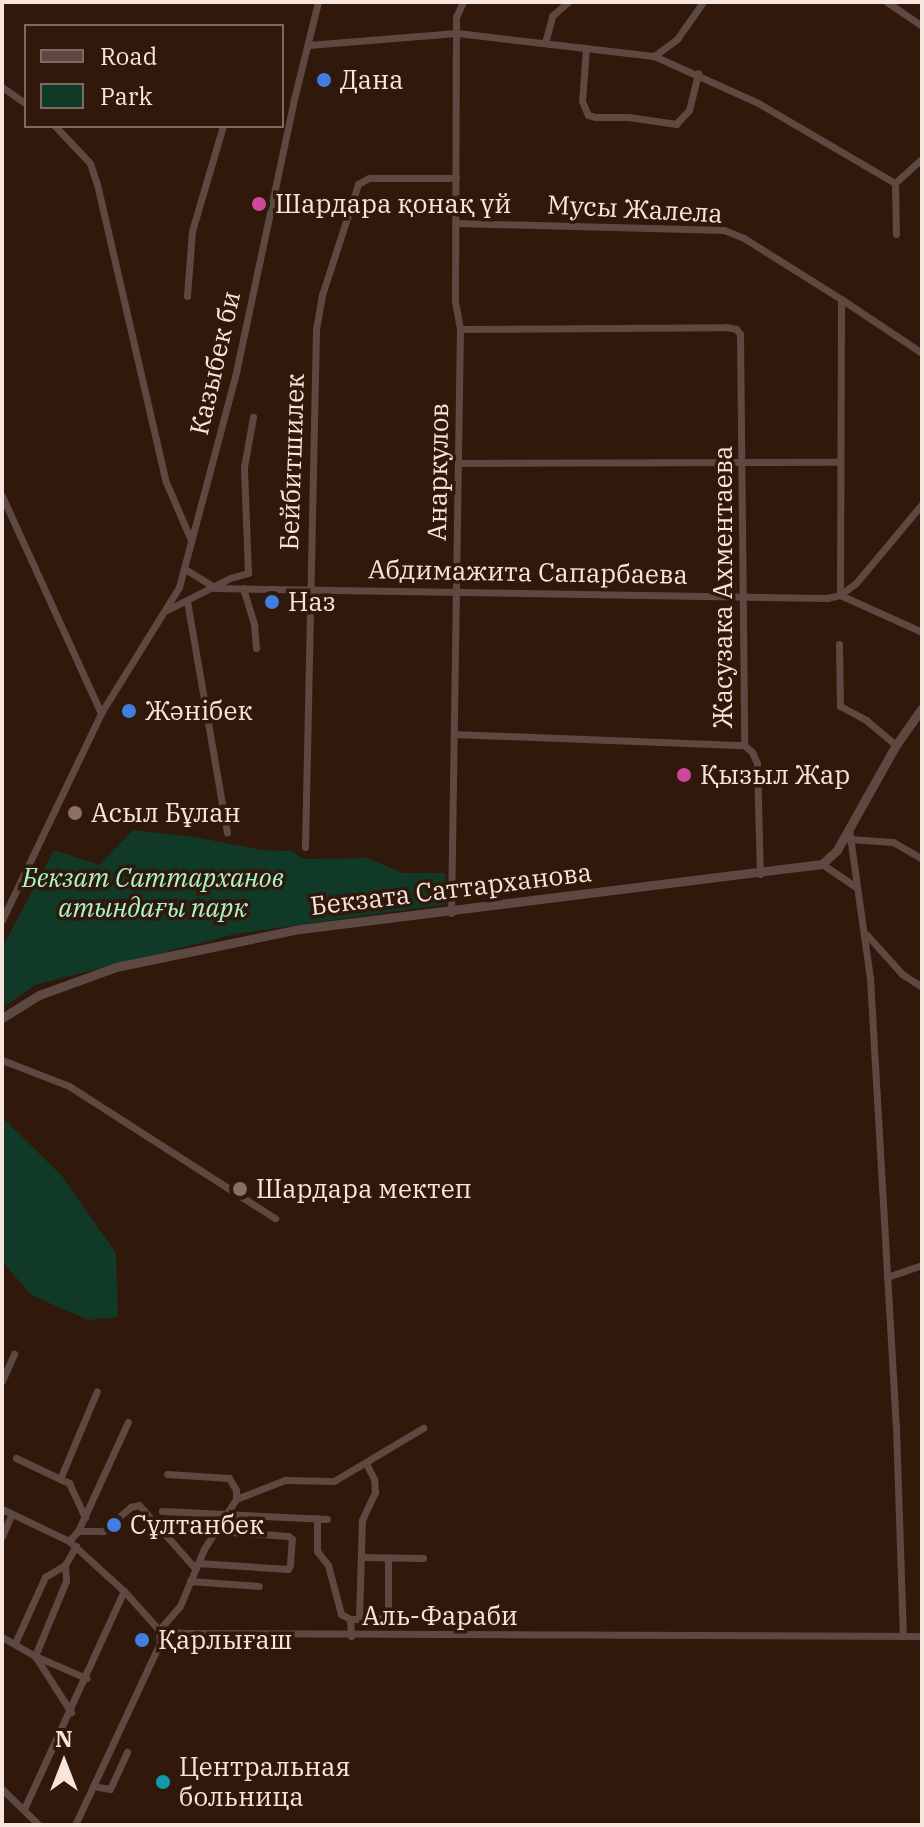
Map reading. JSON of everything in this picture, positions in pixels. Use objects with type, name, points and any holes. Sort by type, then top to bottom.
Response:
[{"type":"street","name":"Казыбек би","points":[[2,920],[101,713],[165,611],[185,569],[235,377],[293,103],[318,2]]},
{"type":"street","name":"Анаркулов","points":[[451,913],[460,329],[455,302],[456,17],[463,2]]},
{"type":"street","points":[[545,43],[552,16],[568,2]]},
{"type":"street","points":[[654,56],[677,39],[703,2]]},
{"type":"street","points":[[887,2],[922,26]]},
{"type":"street","points":[[308,45],[457,33],[654,56],[698,73],[758,103],[895,183]]},
{"type":"street","points":[[586,48],[582,101],[588,115],[595,117],[628,117],[676,124],[689,110],[698,73]]},
{"type":"street","points":[[2,87],[24,103]]},
{"type":"street","points":[[284,101],[293,103]]},
{"type":"street","points":[[57,128],[90,163],[97,184],[166,482],[191,540]]},
{"type":"street","points":[[187,296],[192,231],[222,128]]},
{"type":"street","points":[[896,234],[895,183],[922,159]]},
{"type":"street","name":"Бейбитшилек","points":[[305,847],[316,329],[322,295],[358,184],[369,178],[456,178]]},
{"type":"street","name":"Мусы Жалела","points":[[456,223],[724,230],[744,238],[922,353]]},
{"type":"street","points":[[840,595],[841,299]]},
{"type":"street","name":"Жасузака Ахментаева","points":[[460,329],[736,329],[741,343],[744,745],[757,763],[760,874]]},
{"type":"street","points":[[165,611],[250,570],[244,467],[253,417]]},
{"type":"street","points":[[458,463],[839,462]]},
{"type":"street","points":[[2,496],[101,713]]},
{"type":"street","points":[[840,595],[856,583],[922,504]]},
{"type":"street","points":[[185,569],[215,588]]},
{"type":"street","name":"Абдимажита Сапарбаева","points":[[215,588],[840,595],[922,632]]},
{"type":"street","points":[[243,588],[254,625],[256,648]]},
{"type":"street","points":[[187,601],[227,833]]},
{"type":"street","points":[[839,644],[840,706],[843,711],[866,720],[896,745]]},
{"type":"street","points":[[856,887],[822,864],[849,834],[896,745],[922,708]]},
{"type":"street","points":[[454,734],[744,745]]},
{"type":"street","points":[[849,834],[893,842],[922,859]]},
{"type":"street","points":[[849,834],[865,934],[887,1277],[903,1636]]},
{"type":"street","name":"Бекзата Саттарханова","points":[[2,1018],[39,995],[116,967],[300,929],[451,913],[822,864]]},
{"type":"street","points":[[865,934],[902,974],[922,987]]},
{"type":"street","points":[[2,1060],[69,1086],[275,1218]]},
{"type":"street","points":[[887,1277],[922,1265]]},
{"type":"street","points":[[2,1381],[14,1354]]},
{"type":"street","points":[[60,1479],[97,1391]]},
{"type":"street","points":[[35,1656],[66,1581],[65,1565],[72,1544],[128,1422]]},
{"type":"street","points":[[159,1630],[180,1606],[196,1565],[236,1499],[285,1480],[334,1481],[423,1428]]},
{"type":"street","points":[[16,1458],[72,1487],[85,1517]]},
{"type":"street","points":[[351,1636],[363,1513],[375,1492],[374,1479],[366,1463]]},
{"type":"street","points":[[167,1474],[229,1478],[234,1483],[236,1499]]},
{"type":"street","points":[[78,1531],[103,1531],[131,1507],[139,1505],[196,1565],[288,1569],[290,1565],[292,1539],[288,1536],[216,1531]]},
{"type":"street","points":[[2,1509],[72,1544],[124,1591],[159,1630],[160,1643],[75,1825]]},
{"type":"street","points":[[162,1511],[327,1519]]},
{"type":"street","points":[[2,1536],[12,1514]]},
{"type":"street","points":[[317,1518],[317,1551],[328,1565],[341,1614],[355,1619],[378,1619],[388,1612],[388,1558]]},
{"type":"street","points":[[361,1557],[423,1558]]},
{"type":"street","points":[[15,1643],[45,1577],[65,1565]]},
{"type":"street","points":[[190,1581],[259,1586]]},
{"type":"street","points":[[24,1809],[124,1591]]},
{"type":"street","name":"Аль-Фараби","points":[[159,1630],[351,1636],[922,1636]]},
{"type":"street","points":[[2,1637],[35,1656],[86,1678]]},
{"type":"street","points":[[35,1656],[71,1712]]},
{"type":"street","points":[[93,1786],[110,1789],[127,1752]]},
{"type":"street","points":[[2,1789],[39,1825]]},
{"type":"green space","name":"Бекзат Саттарханов атындағы парк","points":[[133,830],[195,837],[261,850],[292,851],[303,859],[367,858],[403,873],[445,873],[447,904],[235,934],[35,985],[2,1008],[2,948],[54,850],[99,865]]},
{"type":"green space","points":[[2,1117],[62,1176],[116,1253],[118,1317],[88,1320],[31,1295],[2,1261]]},
{"type":"place","name":"Дана","points":[[324,80]]},
{"type":"place","name":"Шардара қонақ үй","points":[[259,204]]},
{"type":"place","name":"Наз","points":[[272,602]]},
{"type":"place","name":"Жәнібек","points":[[129,711]]},
{"type":"place","name":"Қызыл Жар","points":[[684,775]]},
{"type":"place","name":"Асыл Бұлан","points":[[75,813]]},
{"type":"place","name":"Шардара мектеп","points":[[240,1189]]},
{"type":"place","name":"Сұлтанбек","points":[[114,1525]]},
{"type":"place","name":"Қарлығаш","points":[[142,1640]]},
{"type":"place","name":"Центральная больница","points":[[163,1782]]}]
